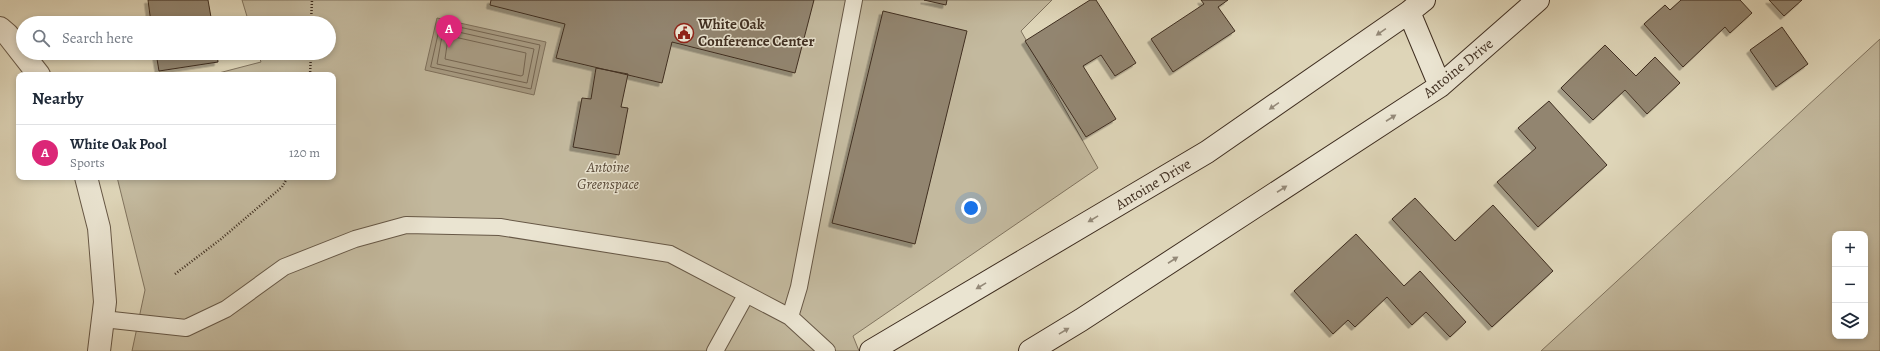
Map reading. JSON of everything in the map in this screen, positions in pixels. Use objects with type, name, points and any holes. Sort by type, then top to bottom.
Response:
[{"type":"main road","name":"Antoine Drive","points":[[1030,351],[1081,320],[1440,86],[1538,0]]},
{"type":"main road","name":"Antoine Drive","points":[[871,351],[1207,152],[1416,6]]},
{"type":"main road","points":[[1416,6],[1440,86]]},
{"type":"main road","points":[[0,28],[16,46]]},
{"type":"main road","points":[[27,60],[37,72]]},
{"type":"main road","points":[[87,180],[99,228],[105,302],[98,351]]},
{"type":"lane","points":[[790,317],[799,287],[854,0]]},
{"type":"lane","points":[[103,319],[186,328],[226,309],[284,267],[355,239],[406,225],[500,227],[670,254],[790,317],[827,351]]},
{"type":"lane","points":[[716,351],[746,295]]},
{"type":"path","points":[[311,16],[312,0]]},
{"type":"path","points":[[310,72],[311,60]]},
{"type":"path","points":[[174,274],[221,239],[282,187],[286,180]]},
{"type":"green space","name":"Antoine Greenspace","points":[[242,0],[1052,0],[1021,31],[1098,168],[853,336],[859,351],[132,351],[145,290],[118,180],[336,180],[336,72],[223,72],[261,62],[260,60],[336,60],[336,16],[247,16]]},
{"type":"green space","points":[[1880,39],[1880,351],[1541,351]]},
{"type":"water","points":[[437,18],[546,42],[534,95],[425,70]]},
{"type":"building","points":[[148,0],[208,0],[211,16],[150,16]]},
{"type":"building","name":"White Oak Conference Center","points":[[491,0],[814,0],[795,73],[672,42],[662,83],[556,58],[565,24],[490,5]]},
{"type":"building","points":[[924,0],[947,0],[946,5]]},
{"type":"building","points":[[1090,0],[1096,0],[1136,63],[1115,76],[1101,55],[1083,66],[1116,119],[1086,137],[1025,41]]},
{"type":"building","points":[[1201,0],[1228,0],[1218,7],[1235,31],[1173,72],[1151,39],[1204,4]]},
{"type":"building","points":[[1681,0],[1740,0],[1752,13],[1730,33],[1725,27],[1683,67],[1644,24],[1665,5],[1670,10]]},
{"type":"building","points":[[1769,0],[1802,0],[1784,16]]},
{"type":"building","points":[[883,11],[967,31],[915,244],[832,223]]},
{"type":"building","points":[[1782,27],[1808,64],[1776,87],[1750,50]]},
{"type":"building","points":[[1605,45],[1636,76],[1655,57],[1680,83],[1647,114],[1625,90],[1593,120],[1561,88]]},
{"type":"building","points":[[157,60],[218,60],[218,62],[159,71]]},
{"type":"building","points":[[596,68],[628,74],[621,107],[628,108],[619,155],[573,147],[582,98],[591,99]]},
{"type":"building","points":[[1549,101],[1607,165],[1538,227],[1497,182],[1536,148],[1518,128]]},
{"type":"building","points":[[1415,198],[1455,241],[1493,205],[1553,271],[1492,327],[1392,219]]},
{"type":"building","points":[[1356,234],[1404,286],[1420,271],[1466,322],[1450,337],[1426,312],[1412,325],[1387,297],[1355,327],[1348,320],[1333,334],[1294,291]]},
{"type":"place","name":"White Oak Conference Center","points":[[684,33]]},
{"type":"place","name":"White Oak Pool","points":[[449,48]]}]
